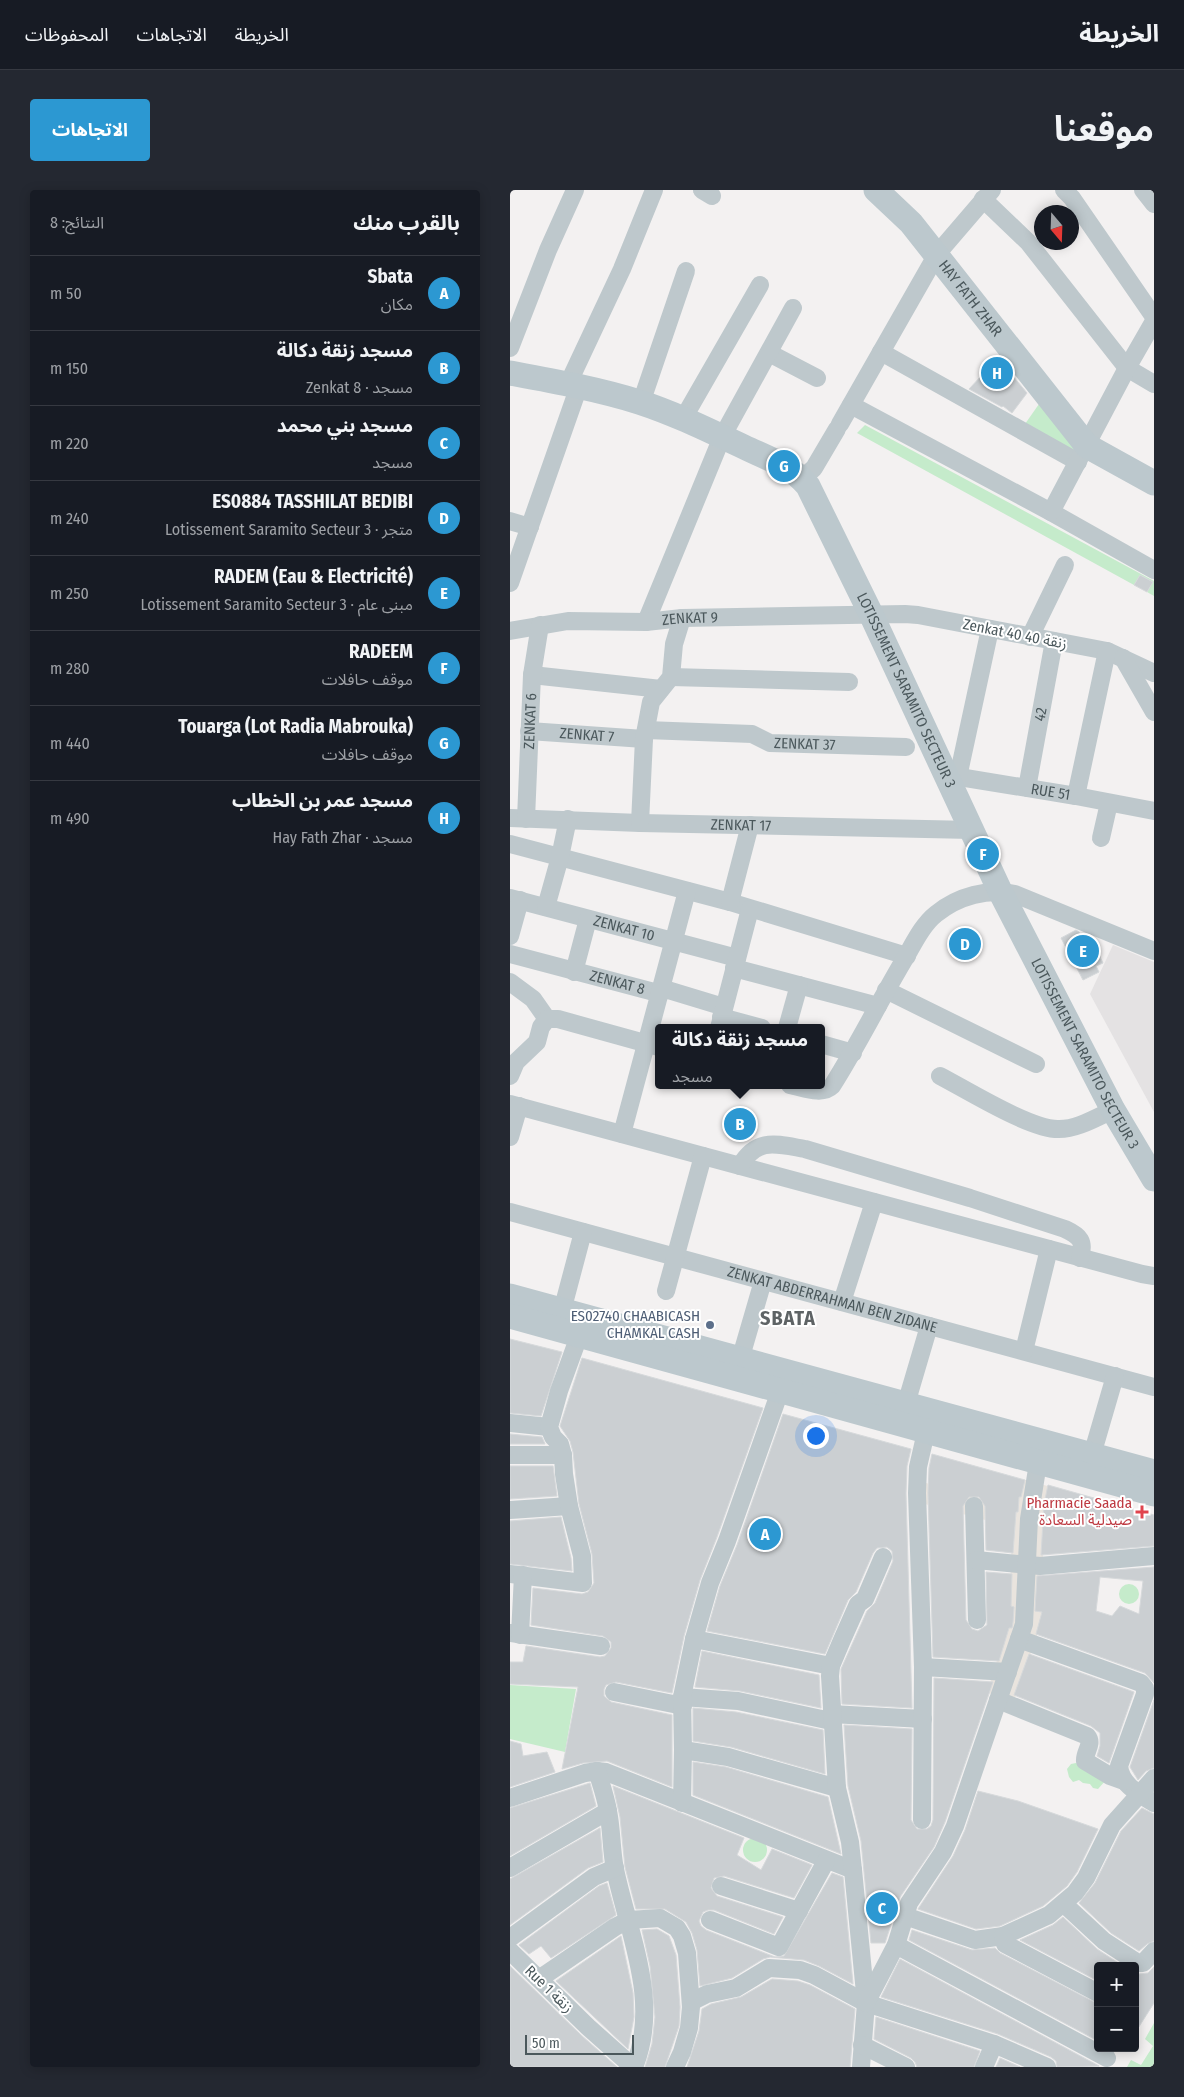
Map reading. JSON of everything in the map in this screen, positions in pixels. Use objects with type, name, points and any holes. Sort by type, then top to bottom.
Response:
[{"type":"street","points":[[510,348],[555,234],[575,190]]},
{"type":"street","points":[[510,583],[530,528],[574,385],[654,190]]},
{"type":"street","name":"HAY FATH ZHAR","points":[[876,190],[911,222],[937,254],[1082,454],[1097,453],[1154,483]]},
{"type":"street","points":[[1051,512],[1154,319],[1072,198],[1064,190]]},
{"type":"street","points":[[1143,190],[1154,204]]},
{"type":"street","points":[[802,479],[814,468],[937,254],[987,194],[1028,242],[1127,368],[1154,384]]},
{"type":"street","points":[[641,403],[686,272]]},
{"type":"street","points":[[683,419],[760,285]]},
{"type":"street","points":[[646,622],[722,437],[793,308]]},
{"type":"street","points":[[769,352],[817,378]]},
{"type":"street","points":[[881,352],[1082,454]]},
{"type":"street","name":"LOTISSEMENT SARAMITO SECTEUR 3","points":[[510,373],[574,385],[641,403],[683,419],[784,466],[802,479],[812,493],[953,776],[972,830],[1000,891],[1113,1110],[1154,1179]]},
{"type":"street","points":[[851,405],[1051,512],[1154,570]]},
{"type":"street","points":[[510,521],[530,528]]},
{"type":"street","points":[[1030,637],[1065,565]]},
{"type":"street","name":"ZENKAT 9","points":[[510,631],[568,621],[646,622],[682,618],[871,614]]},
{"type":"street","name":"Zenkat 40 زنقة 40","points":[[871,614],[918,615],[1107,651],[1154,673]]},
{"type":"street","points":[[640,823],[645,734],[651,702],[666,683],[674,644],[682,618]]},
{"type":"street","name":"ZENKAT 6","points":[[518,819],[529,731],[532,675],[540,625]]},
{"type":"street","points":[[953,776],[990,629]]},
{"type":"street","name":"42","points":[[1027,788],[1054,641]]},
{"type":"street","points":[[1076,796],[1107,651]]},
{"type":"street","points":[[1123,658],[1154,712]]},
{"type":"street","points":[[532,675],[666,683],[849,682]]},
{"type":"street","name":"ZENKAT 7","points":[[529,731],[645,734]]},
{"type":"street","name":"ZENKAT 37","points":[[645,734],[752,734],[770,743],[906,747]]},
{"type":"street","name":"RUE 51","points":[[953,776],[1154,811]]},
{"type":"street","points":[[1101,838],[1109,803]]},
{"type":"street","name":"ZENKAT 17","points":[[518,819],[972,830]]},
{"type":"street","points":[[546,907],[568,819]]},
{"type":"street","points":[[730,902],[750,824]]},
{"type":"street","points":[[510,844],[730,902],[907,956]]},
{"type":"street","points":[[655,1024],[660,992],[687,891]]},
{"type":"street","points":[[814,1089],[829,1089],[853,1053],[886,990],[926,924],[936,914],[964,899],[1000,891],[1029,899],[1154,951]]},
{"type":"street","points":[[510,936],[515,899]]},
{"type":"street","name":"ZENKAT 10","points":[[515,899],[673,940],[799,986],[878,1006]]},
{"type":"street","points":[[721,1017],[750,909]]},
{"type":"street","points":[[574,972],[588,919]]},
{"type":"street","name":"ZENKAT 8","points":[[510,954],[654,992],[668,990],[721,1017],[747,1024]]},
{"type":"street","points":[[510,982],[533,1000],[547,1019]]},
{"type":"street","points":[[788,1024],[799,986]]},
{"type":"street","points":[[886,990],[1036,1064]]},
{"type":"street","points":[[510,1076],[516,1062],[537,1042],[541,1026],[547,1019],[558,1019],[652,1045]]},
{"type":"street","points":[[622,1134],[652,1045],[655,1025]]},
{"type":"street","points":[[825,1045],[853,1053]]},
{"type":"street","points":[[940,1076],[1035,1125],[1059,1129],[1082,1124],[1113,1110]]},
{"type":"street","points":[[510,1137],[514,1105],[1080,1258],[1154,1276]]},
{"type":"street","points":[[740,1166],[748,1153],[762,1146],[779,1144],[805,1149],[970,1198],[1065,1229],[1078,1236],[1082,1241],[1083,1247],[1080,1258]]},
{"type":"street","points":[[666,1291],[703,1156]]},
{"type":"street","points":[[842,1302],[874,1202]]},
{"type":"street","name":"ZENKAT ABDERRAHMAN BEN ZIDANE","points":[[510,1212],[1154,1386]]},
{"type":"street","points":[[562,1311],[583,1232]]},
{"type":"street","points":[[1024,1351],[1049,1249]]},
{"type":"street","points":[[740,1360],[763,1280]]},
{"type":"street","points":[[510,1296],[1154,1472]]},
{"type":"street","points":[[510,1316],[1154,1494]]},
{"type":"street","points":[[906,1404],[929,1326]]},
{"type":"street","points":[[579,1336],[559,1391],[550,1427],[553,1437],[560,1444],[564,1455],[564,1474],[582,1556],[583,1583],[516,1575],[515,1634],[601,1646]]},
{"type":"street","points":[[1092,1455],[1115,1376]]},
{"type":"street","points":[[682,1803],[683,1702],[694,1639],[710,1584],[780,1391]]},
{"type":"street","points":[[510,1423],[550,1427]]},
{"type":"street","points":[[922,1820],[923,1667],[917,1492],[918,1467],[926,1432]]},
{"type":"street","points":[[510,1455],[564,1455]]},
{"type":"street","points":[[866,2003],[896,1945],[909,1903],[943,1852],[955,1826],[1024,1624],[1026,1565],[1038,1462]]},
{"type":"street","points":[[510,1510],[570,1506]]},
{"type":"street","points":[[974,1506],[977,1620]]},
{"type":"street","points":[[976,1560],[1040,1566],[1154,1556]]},
{"type":"street","points":[[861,2067],[866,2003],[850,1842],[837,1788],[831,1717],[831,1666],[858,1604],[865,1599],[883,1557]]},
{"type":"street","points":[[694,1639],[831,1666]]},
{"type":"street","points":[[1019,1639],[1141,1683],[1145,1688],[1145,1694],[1120,1766],[1120,1774],[1124,1781]]},
{"type":"street","points":[[923,1667],[1008,1672]]},
{"type":"street","points":[[614,1692],[683,1702],[738,1701],[831,1717],[923,1719]]},
{"type":"street","points":[[998,1700],[1087,1736],[1090,1743],[1084,1758],[1085,1761],[1110,1776],[1124,1781],[1147,1799]]},
{"type":"street","points":[[684,1750],[728,1757],[837,1788]]},
{"type":"street","points":[[597,1771],[608,1811],[615,1868],[643,1982],[641,2050],[633,2067]]},
{"type":"street","points":[[510,1798],[585,1772],[606,1772],[704,1810],[826,1861],[853,1870]]},
{"type":"street","points":[[905,1916],[975,1940],[1003,1936],[1049,1915],[1075,1894],[1086,1878],[1112,1825],[1147,1799],[1154,1778]]},
{"type":"street","points":[[510,1868],[608,1811]]},
{"type":"street","points":[[710,1920],[779,1947],[826,1861]]},
{"type":"street","points":[[510,1938],[594,1877],[615,1868]]},
{"type":"street","points":[[721,1886],[799,1911]]},
{"type":"street","points":[[1064,1904],[1104,1940],[1138,1963],[1144,1964],[1154,1951]]},
{"type":"street","points":[[539,1979],[615,1927],[629,1920],[660,1918],[678,1928],[687,1953],[691,2002],[689,2028],[682,2052],[675,2067]]},
{"type":"street","points":[[1003,1936],[1005,1944],[1094,1991]]},
{"type":"street","points":[[896,1945],[1107,2058]]},
{"type":"street","name":"Rue 1 زنقة","points":[[510,1951],[633,2067]]},
{"type":"street","points":[[691,2002],[707,1994],[736,1988],[769,1968],[800,1970],[814,1975],[866,2003],[994,2044],[1047,2067]]},
{"type":"street","points":[[984,2067],[994,2044]]},
{"type":"street","points":[[862,2045],[906,2067]]},
{"type":"shaded area","points":[[1113,945],[1154,962],[1154,1112],[1090,994]]},
{"type":"shaded area","points":[[1022,1479],[1051,1487],[1037,1608],[1046,1610],[1015,1698],[987,1693],[1009,1621],[1012,1527],[925,1504],[926,1483],[1015,1508]]},
{"type":"green space","points":[[1039,404],[1076,449],[1074,452],[1025,424]]},
{"type":"green space","points":[[865,425],[1154,581],[1154,596],[1147,592],[1153,582],[1140,575],[1134,585],[857,433]]},
{"type":"green space","points":[[1129,1584],[1136,1587],[1139,1594],[1136,1601],[1129,1604],[1122,1601],[1119,1594],[1122,1587]]},
{"type":"green space","points":[[510,1685],[576,1689],[565,1752],[510,1739]]},
{"type":"green space","points":[[1076,1763],[1106,1780],[1098,1789],[1079,1780],[1073,1782],[1069,1777],[1067,1769],[1071,1764]]},
{"type":"green space","points":[[755,1838],[763,1842],[767,1850],[763,1858],[755,1862],[747,1858],[743,1850],[747,1842]]},
{"type":"green space","points":[[1154,2023],[1154,2067],[1127,2067],[1131,2060],[1141,2065],[1153,2046],[1145,2039]]},
{"type":"building","points":[[998,358],[1027,393],[1012,413],[1003,406],[969,389]]},
{"type":"building","points":[[1140,575],[1153,582],[1147,592],[1134,585]]},
{"type":"building","points":[[1076,930],[1082,938],[1085,936],[1087,940],[1091,938],[1103,963],[1096,966],[1099,972],[1083,980],[1061,938]]},
{"type":"building","points":[[510,1339],[562,1352],[541,1416],[510,1413]]},
{"type":"building","points":[[582,1358],[763,1408],[700,1580],[684,1636],[672,1693],[616,1682],[606,1685],[604,1689],[604,1696],[611,1702],[672,1715],[672,1787],[607,1761],[583,1763],[562,1769],[578,1687],[510,1684],[510,1662],[523,1662],[526,1646],[600,1657],[605,1656],[611,1648],[611,1642],[603,1636],[531,1625],[533,1588],[582,1594],[588,1592],[594,1583],[592,1554],[579,1504],[573,1452],[570,1441],[560,1426]]},
{"type":"building","points":[[783,1414],[911,1449],[907,1466],[906,1493],[912,1708],[842,1704],[841,1669],[867,1611],[875,1603],[893,1561],[892,1551],[887,1547],[877,1548],[873,1553],[856,1592],[848,1600],[825,1654],[707,1631],[720,1586],[737,1545]]},
{"type":"building","points":[[510,1434],[542,1437],[545,1444],[510,1444]]},
{"type":"building","points":[[932,1454],[1025,1480],[1021,1497],[1019,1497],[1018,1512],[1016,1512],[1013,1553],[986,1550],[985,1506],[979,1497],[969,1497],[963,1506],[966,1620],[972,1629],[978,1631],[987,1625],[986,1572],[1012,1574],[1011,1606],[1014,1607],[1013,1622],[1012,1628],[1009,1628],[999,1661],[933,1657],[928,1493],[929,1468]]},
{"type":"building","points":[[510,1466],[553,1466],[557,1496],[510,1499]]},
{"type":"building","points":[[1048,1485],[1154,1515],[1154,1546],[1041,1555],[1044,1504]]},
{"type":"building","points":[[561,1517],[571,1558],[572,1571],[510,1564],[510,1521]]},
{"type":"building","points":[[1154,1567],[1154,1683],[1145,1673],[1036,1634],[1042,1612],[1035,1611],[1037,1576]],"holes":[[[1100,1577],[1143,1581],[1139,1614],[1120,1606],[1112,1616],[1096,1611]]]},
{"type":"building","points":[[702,1651],[819,1675],[821,1708],[740,1691],[695,1687]]},
{"type":"building","points":[[1029,1654],[1134,1692],[1109,1763],[1097,1756],[1100,1746],[1100,1733],[1091,1726],[1014,1695]]},
{"type":"building","points":[[934,1678],[993,1682],[945,1822],[934,1847],[900,1897],[885,1943],[871,1943],[861,1841],[848,1786],[844,1725],[912,1729],[911,1820],[917,1829],[927,1829],[931,1826],[933,1820]]},
{"type":"building","points":[[1154,1700],[1154,1768],[1146,1771],[1138,1780],[1130,1767]]},
{"type":"building","points":[[693,1708],[736,1712],[823,1730],[825,1774],[731,1747],[693,1741]]},
{"type":"building","points":[[510,1741],[521,1744],[523,1756],[547,1752],[555,1772],[510,1787]]},
{"type":"building","points":[[693,1762],[726,1767],[828,1797],[841,1854],[693,1795]]},
{"type":"building","points":[[590,1783],[596,1806],[510,1856],[510,1808]]},
{"type":"building","points":[[613,1786],[744,1838],[737,1855],[761,1870],[772,1849],[812,1865],[794,1898],[724,1876],[714,1878],[711,1888],[717,1896],[783,1917],[774,1934],[714,1910],[708,1910],[703,1912],[699,1921],[706,1930],[775,1957],[784,1956],[832,1873],[843,1877],[853,1984],[804,1960],[770,1957],[763,1959],[732,1978],[700,1986],[697,1950],[692,1933],[686,1922],[665,1909],[636,1909],[625,1867],[620,1817]]},
{"type":"building","points":[[978,1791],[1018,1801],[1098,1829],[1077,1872],[1067,1886],[1043,1906],[1000,1926],[976,1929],[918,1909],[953,1856],[965,1830]]},
{"type":"building","points":[[1142,1808],[1154,1814],[1154,1941],[1139,1951],[1111,1933],[1079,1903],[1095,1883],[1121,1831]]},
{"type":"building","points":[[600,1828],[603,1862],[588,1868],[510,1925],[510,1879]]},
{"type":"building","points":[[607,1883],[616,1915],[551,1958],[541,1946],[529,1954],[519,1945],[599,1886]]},
{"type":"building","points":[[1063,1917],[1097,1949],[1117,1962],[1094,1962],[1094,1979],[1020,1940],[1053,1925]]},
{"type":"building","points":[[657,1929],[669,1936],[676,1955],[680,2007],[679,2026],[665,2067],[645,2067],[652,2044],[655,2017],[650,1966],[642,1930]]},
{"type":"building","points":[[912,1930],[972,1950],[995,1948],[1000,1953],[1094,2002],[1094,2039],[909,1940]]},
{"type":"building","points":[[621,1936],[633,1993],[634,2017],[628,2049],[556,1981]]},
{"type":"building","points":[[900,1959],[1099,2066],[1057,2067],[1056,2061],[1051,2057],[998,2034],[881,1997]]},
{"type":"building","points":[[510,1966],[581,2035],[617,2067],[510,2067]]},
{"type":"building","points":[[1154,1967],[1154,2003],[1139,2027],[1139,1974],[1148,1973]]},
{"type":"building","points":[[772,1979],[798,1981],[810,1985],[855,2009],[850,2067],[687,2067],[699,2031],[702,2009],[711,2004],[741,1997]]},
{"type":"building","points":[[876,2017],[980,2051],[974,2067],[917,2067],[911,2058],[874,2039]]},
{"type":"building","points":[[1000,2058],[1020,2067],[996,2067]]},
{"type":"place","name":"مسجد عمر بن الخطاب","points":[[997,373]]},
{"type":"place","name":"Touarga (Lot Radia Mabrouka)","points":[[784,466]]},
{"type":"place","name":"RADEEM","points":[[983,854]]},
{"type":"place","name":"ES0884 TASSHILAT BEDIBI","points":[[965,944]]},
{"type":"place","name":"RADEM (Eau & Electricité)","points":[[1083,951]]},
{"type":"place","name":"مسجد زنقة دكالة","points":[[740,1124]]},
{"type":"place","name":"ES02740 CHAABICASH CHAMKAL CASH","points":[[710,1325]]},
{"type":"place","name":"Pharmacie Saada صيدلية السعادة","points":[[1142,1512]]},
{"type":"place","name":"Sbata","points":[[765,1534]]},
{"type":"place","name":"مسجد بني محمد","points":[[882,1908]]},
{"type":"district","name":"SBATA","points":[[788,1318]]}]
